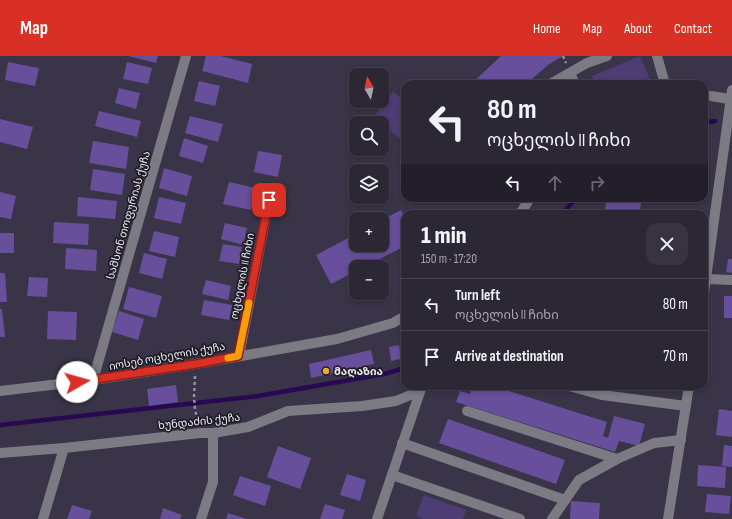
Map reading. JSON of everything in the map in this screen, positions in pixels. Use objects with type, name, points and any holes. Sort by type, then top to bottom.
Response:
[{"type":"street","name":"სამსონ თოფურიას ქუჩა","points":[[93,380],[186,56]]},
{"type":"street","points":[[557,80],[587,64],[607,56]]},
{"type":"street","points":[[657,56],[664,80]]},
{"type":"street","points":[[570,73],[573,80]]},
{"type":"street","points":[[708,95],[731,94],[728,137],[708,266]]},
{"type":"street","name":"ოცხელის II ჩიხი","points":[[238,356],[269,200]]},
{"type":"street","points":[[708,279],[732,280]]},
{"type":"street","name":"იოსებ ოცხელის ქუჩა","points":[[0,391],[93,380],[196,364],[337,339],[393,323],[401,318]]},
{"type":"street","name":"ხუნდაძის ქუჩა","points":[[0,453],[64,448],[200,432],[213,433],[248,427],[288,411],[362,406],[396,401],[417,390]]},
{"type":"street","points":[[379,519],[402,443],[420,390]]},
{"type":"street","points":[[584,390],[602,395],[686,406]]},
{"type":"street","points":[[668,519],[688,390]]},
{"type":"street","points":[[467,411],[617,459]]},
{"type":"street","points":[[201,519],[213,482],[213,433]]},
{"type":"street","points":[[552,519],[579,480],[617,459],[654,443],[681,440]]},
{"type":"street","points":[[402,443],[565,500]]},
{"type":"street","points":[[43,519],[64,448]]},
{"type":"street","points":[[392,475],[520,519]]},
{"type":"path","points":[[195,409],[194,396],[196,364]]},
{"type":"shaded area","points":[[640,56],[650,80],[594,80],[592,76]]},
{"type":"shaded area","points":[[393,92],[401,98],[401,139],[389,130],[389,116],[375,116],[381,108],[389,108],[389,97]]},
{"type":"shaded area","points":[[424,495],[466,510],[463,519],[424,519],[416,516]]},
{"type":"building","points":[[128,56],[158,56],[156,63]]},
{"type":"building","points":[[206,56],[221,56],[252,64],[248,83],[202,71]]},
{"type":"building","points":[[501,56],[563,56],[548,65],[531,80],[475,80]]},
{"type":"building","points":[[8,62],[39,68],[35,86],[5,80]]},
{"type":"building","points":[[127,62],[152,68],[148,84],[123,79]]},
{"type":"building","points":[[199,81],[220,86],[215,106],[194,101]]},
{"type":"building","points":[[119,88],[140,93],[136,109],[115,103]]},
{"type":"building","points":[[99,111],[141,121],[137,137],[95,126]]},
{"type":"building","points":[[190,116],[223,124],[218,142],[185,133]]},
{"type":"building","points":[[0,119],[33,127],[27,149],[0,142]]},
{"type":"building","points":[[184,138],[208,146],[203,163],[179,156]]},
{"type":"building","points":[[93,141],[129,147],[126,169],[89,163]]},
{"type":"building","points":[[258,151],[282,155],[278,177],[254,172]]},
{"type":"building","points":[[164,168],[192,176],[187,196],[159,188]]},
{"type":"building","points":[[93,169],[125,174],[122,195],[90,190]]},
{"type":"building","points":[[229,182],[256,188],[251,210],[223,204]]},
{"type":"building","points":[[0,192],[16,196],[11,219],[0,217]]},
{"type":"building","points":[[78,197],[117,201],[115,219],[77,216]]},
{"type":"building","points":[[159,197],[186,203],[181,224],[154,218]]},
{"type":"building","points":[[606,202],[641,202],[640,210],[605,210]]},
{"type":"building","points":[[401,210],[401,248],[378,260],[349,260],[349,275],[331,284],[316,255],[349,238],[349,252],[389,252],[389,216]]},
{"type":"building","points":[[54,222],[89,224],[88,245],[53,243]]},
{"type":"building","points":[[225,223],[247,228],[243,245],[221,239]]},
{"type":"building","points":[[154,231],[179,237],[175,257],[149,251]]},
{"type":"building","points":[[0,233],[14,233],[14,253],[0,253]]},
{"type":"building","points":[[223,244],[242,247],[239,264],[219,261]]},
{"type":"building","points":[[66,248],[97,250],[96,271],[65,269]]},
{"type":"building","points":[[144,253],[167,259],[162,279],[139,273]]},
{"type":"building","points":[[728,259],[732,259],[732,273],[726,272]]},
{"type":"building","points":[[0,273],[5,273],[7,302],[0,302]]},
{"type":"building","points":[[29,277],[48,278],[47,297],[27,296]]},
{"type":"building","points":[[206,280],[231,286],[228,300],[202,294]]},
{"type":"building","points":[[129,287],[162,296],[156,318],[123,309]]},
{"type":"building","points":[[724,296],[732,296],[732,318],[724,318]]},
{"type":"building","points":[[204,300],[232,305],[229,320],[201,315]]},
{"type":"building","points":[[0,309],[2,309],[5,337],[0,337]]},
{"type":"building","points":[[48,311],[77,312],[76,340],[47,339]]},
{"type":"building","points":[[119,311],[144,319],[138,340],[112,332]]},
{"type":"building","points":[[399,345],[401,359],[391,361],[389,347]]},
{"type":"building","name":"მაღაზია","points":[[371,350],[374,364],[311,378],[309,364]]},
{"type":"building","points":[[176,385],[178,402],[149,406],[147,389]]},
{"type":"building","points":[[471,390],[506,390],[607,422],[603,436],[608,438],[614,416],[645,424],[639,446],[619,441],[615,452],[456,402],[460,391],[470,394]]},
{"type":"building","points":[[719,409],[732,411],[732,437],[716,435]]},
{"type":"building","points":[[448,419],[565,460],[556,484],[439,443]]},
{"type":"building","points":[[724,445],[732,446],[732,467],[722,466]]},
{"type":"building","points":[[278,446],[311,458],[300,489],[267,477]]},
{"type":"building","points":[[698,465],[726,467],[725,488],[697,486]]},
{"type":"building","points":[[347,474],[366,480],[360,501],[340,495]]},
{"type":"building","points":[[240,476],[271,486],[265,506],[233,495]]},
{"type":"building","points":[[707,494],[731,496],[729,514],[705,512]]},
{"type":"building","points":[[571,501],[600,503],[599,519],[570,519]]},
{"type":"building","points":[[325,504],[345,510],[342,519],[320,519]]},
{"type":"building","points":[[72,505],[92,511],[89,519],[67,519]]},
{"type":"building","points":[[163,508],[182,515],[180,519],[160,519]]},
{"type":"building","points":[[228,513],[247,519],[226,519]]},
{"type":"waterway","points":[[708,122],[715,121]]},
{"type":"waterway","points":[[566,210],[572,202]]},
{"type":"waterway","points":[[0,425],[258,396],[384,374],[401,369]]},
{"type":"slow traffic","points":[[228,358],[238,356],[249,303]]},
{"type":"place","name":"მაღაზია","points":[[326,371]]},
{"type":"route","points":[[77,382],[196,364],[238,356],[269,200]]}]
